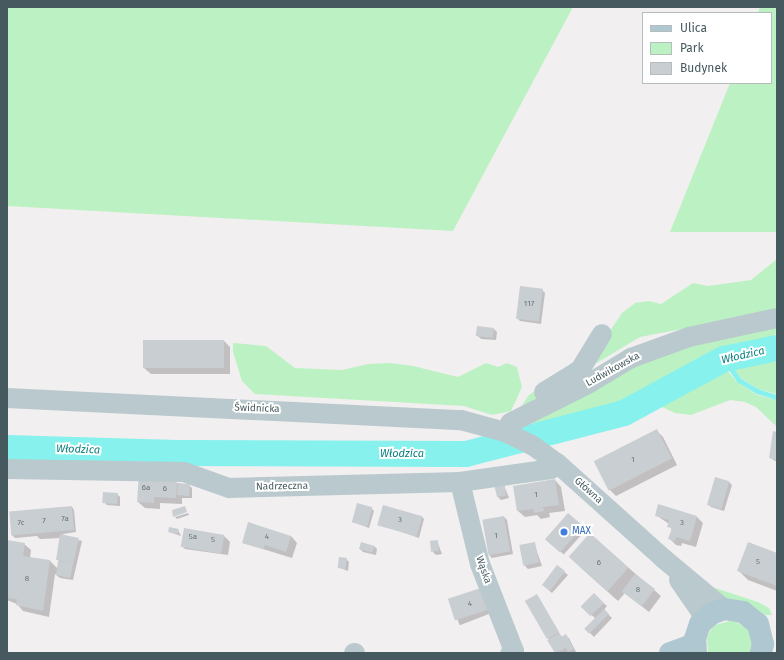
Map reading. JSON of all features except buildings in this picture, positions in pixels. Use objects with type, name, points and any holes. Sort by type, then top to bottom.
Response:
[{"type":"main road","points":[[670,653],[696,649],[697,632],[715,614],[743,612],[768,623],[767,646]]},
{"type":"street","name":"Ludwikowska","points":[[508,430],[631,358],[689,337],[777,318]]},
{"type":"street","points":[[508,430],[517,411],[530,399],[580,370],[602,334]]},
{"type":"street","name":"Świdnicka","points":[[7,398],[460,420],[508,430]]},
{"type":"street","name":"Główna","points":[[508,430],[557,463],[664,559],[715,614]]},
{"type":"street","name":"Nadrzeczna","points":[[7,469],[184,472],[229,488],[460,482],[551,469],[557,463]]},
{"type":"street","name":"Wąska","points":[[460,482],[480,564],[514,651],[510,653]]},
{"type":"green space","points":[[7,7],[573,7],[453,231],[7,206]]},
{"type":"green space","points":[[760,7],[777,7],[777,232],[670,232],[730,84],[772,84],[772,12],[758,12]]},
{"type":"green space","points":[[777,259],[777,311],[640,337],[520,409],[528,396],[605,338],[622,313],[635,303],[649,301],[661,304],[693,283],[708,286],[751,280]]},
{"type":"green space","points":[[777,327],[777,333],[769,339],[719,351],[623,401],[538,425],[523,420],[646,350]]},
{"type":"green space","points":[[233,343],[266,346],[295,368],[342,370],[368,364],[390,363],[413,366],[458,377],[486,363],[498,367],[507,363],[517,367],[522,387],[511,411],[492,415],[464,406],[255,394],[242,381],[233,352]]},
{"type":"green space","points":[[777,358],[777,394],[758,389],[741,378],[730,365]]},
{"type":"green space","points":[[725,368],[737,382],[757,395],[777,400],[777,427],[756,407],[745,402],[730,400],[691,415],[675,413],[658,405]]},
{"type":"green space","points":[[715,588],[758,602],[769,608],[772,615],[763,615],[736,604],[712,591]]},
{"type":"green space","points":[[730,621],[737,622],[750,631],[753,639],[751,653],[708,653],[707,638],[710,631],[715,625]]},
{"type":"waterway","name":"Włodzica","points":[[7,448],[178,453],[466,454],[624,413],[724,359],[777,348]]},
{"type":"waterway","points":[[724,359],[739,380],[757,391],[777,397]]},
{"type":"place","name":"MAX","points":[[564,532]]}]
